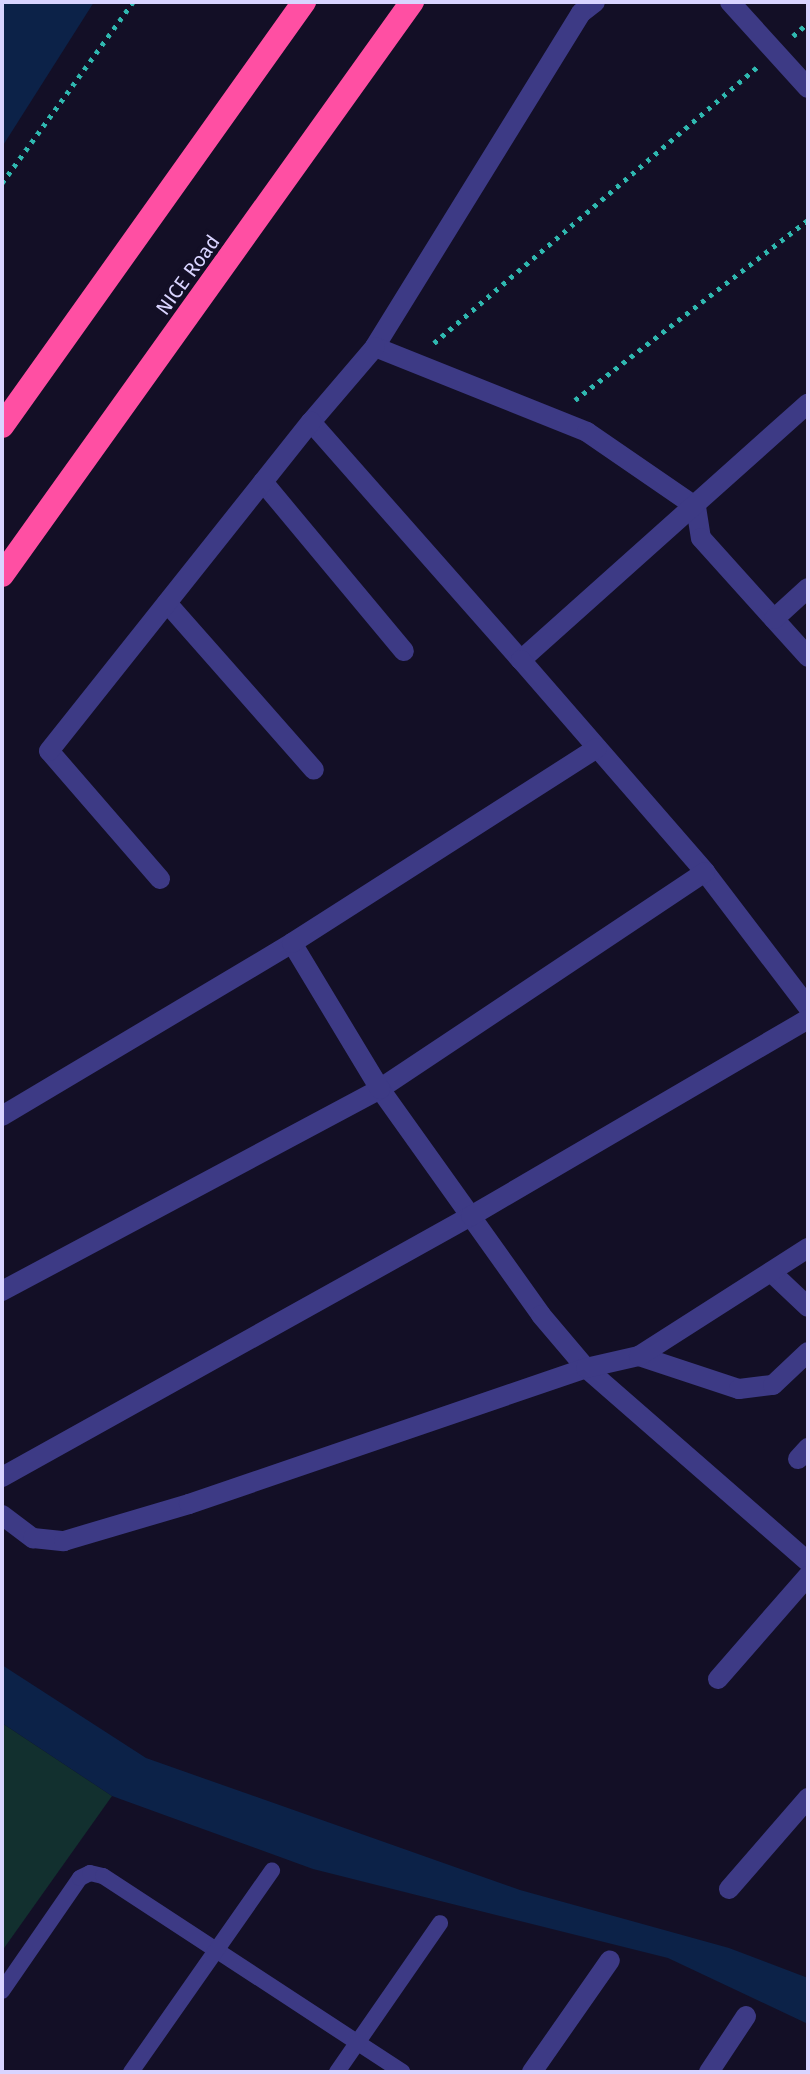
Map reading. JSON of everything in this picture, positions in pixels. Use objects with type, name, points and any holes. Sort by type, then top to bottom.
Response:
[{"type":"highway","points":[[2,426],[304,2]]},
{"type":"highway","name":"NICE Road","points":[[2,575],[412,2]]},
{"type":"street","points":[[160,879],[49,751],[311,422],[375,347],[581,13],[595,2]]},
{"type":"street","points":[[730,2],[808,88]]},
{"type":"street","points":[[375,347],[587,432],[696,507],[701,538],[808,657]]},
{"type":"street","points":[[521,660],[696,507],[808,403]]},
{"type":"street","points":[[311,422],[705,872],[808,1007]]},
{"type":"street","points":[[263,482],[404,651]]},
{"type":"street","points":[[774,619],[808,588]]},
{"type":"street","points":[[167,603],[314,770]]},
{"type":"street","points":[[2,1116],[292,943],[597,748]]},
{"type":"street","points":[[2,1291],[380,1089],[705,872]]},
{"type":"street","points":[[292,943],[380,1089],[586,1368],[808,1562]]},
{"type":"street","points":[[2,1477],[471,1216],[808,1019]]},
{"type":"street","points":[[2,1515],[33,1538],[64,1541],[189,1504],[586,1368],[639,1356],[808,1248]]},
{"type":"street","points":[[771,1272],[808,1307]]},
{"type":"street","points":[[639,1356],[739,1389],[773,1385],[808,1352]]},
{"type":"street","points":[[718,1679],[808,1576]]},
{"type":"street","points":[[729,1889],[808,1798]]},
{"type":"street","points":[[532,2072],[610,1960]]},
{"type":"street","points":[[709,2072],[746,2016]]},
{"type":"lane","points":[[131,2072],[272,1871]]},
{"type":"lane","points":[[2,1991],[80,1878],[90,1873],[103,1876],[218,1949],[403,2072]]},
{"type":"lane","points":[[337,2072],[440,1923]]},
{"type":"path","points":[[2,183],[133,2]]},
{"type":"path","points":[[412,362],[808,23]]},
{"type":"path","points":[[552,418],[808,220]]},
{"type":"green space","points":[[2,1723],[112,1796],[2,1951]]},
{"type":"water","points":[[2,2],[94,2],[2,147]]},
{"type":"water","points":[[2,1665],[146,1758],[520,1890],[729,1948],[808,1978],[808,2024],[668,1958],[313,1869],[112,1796],[2,1723]]}]
